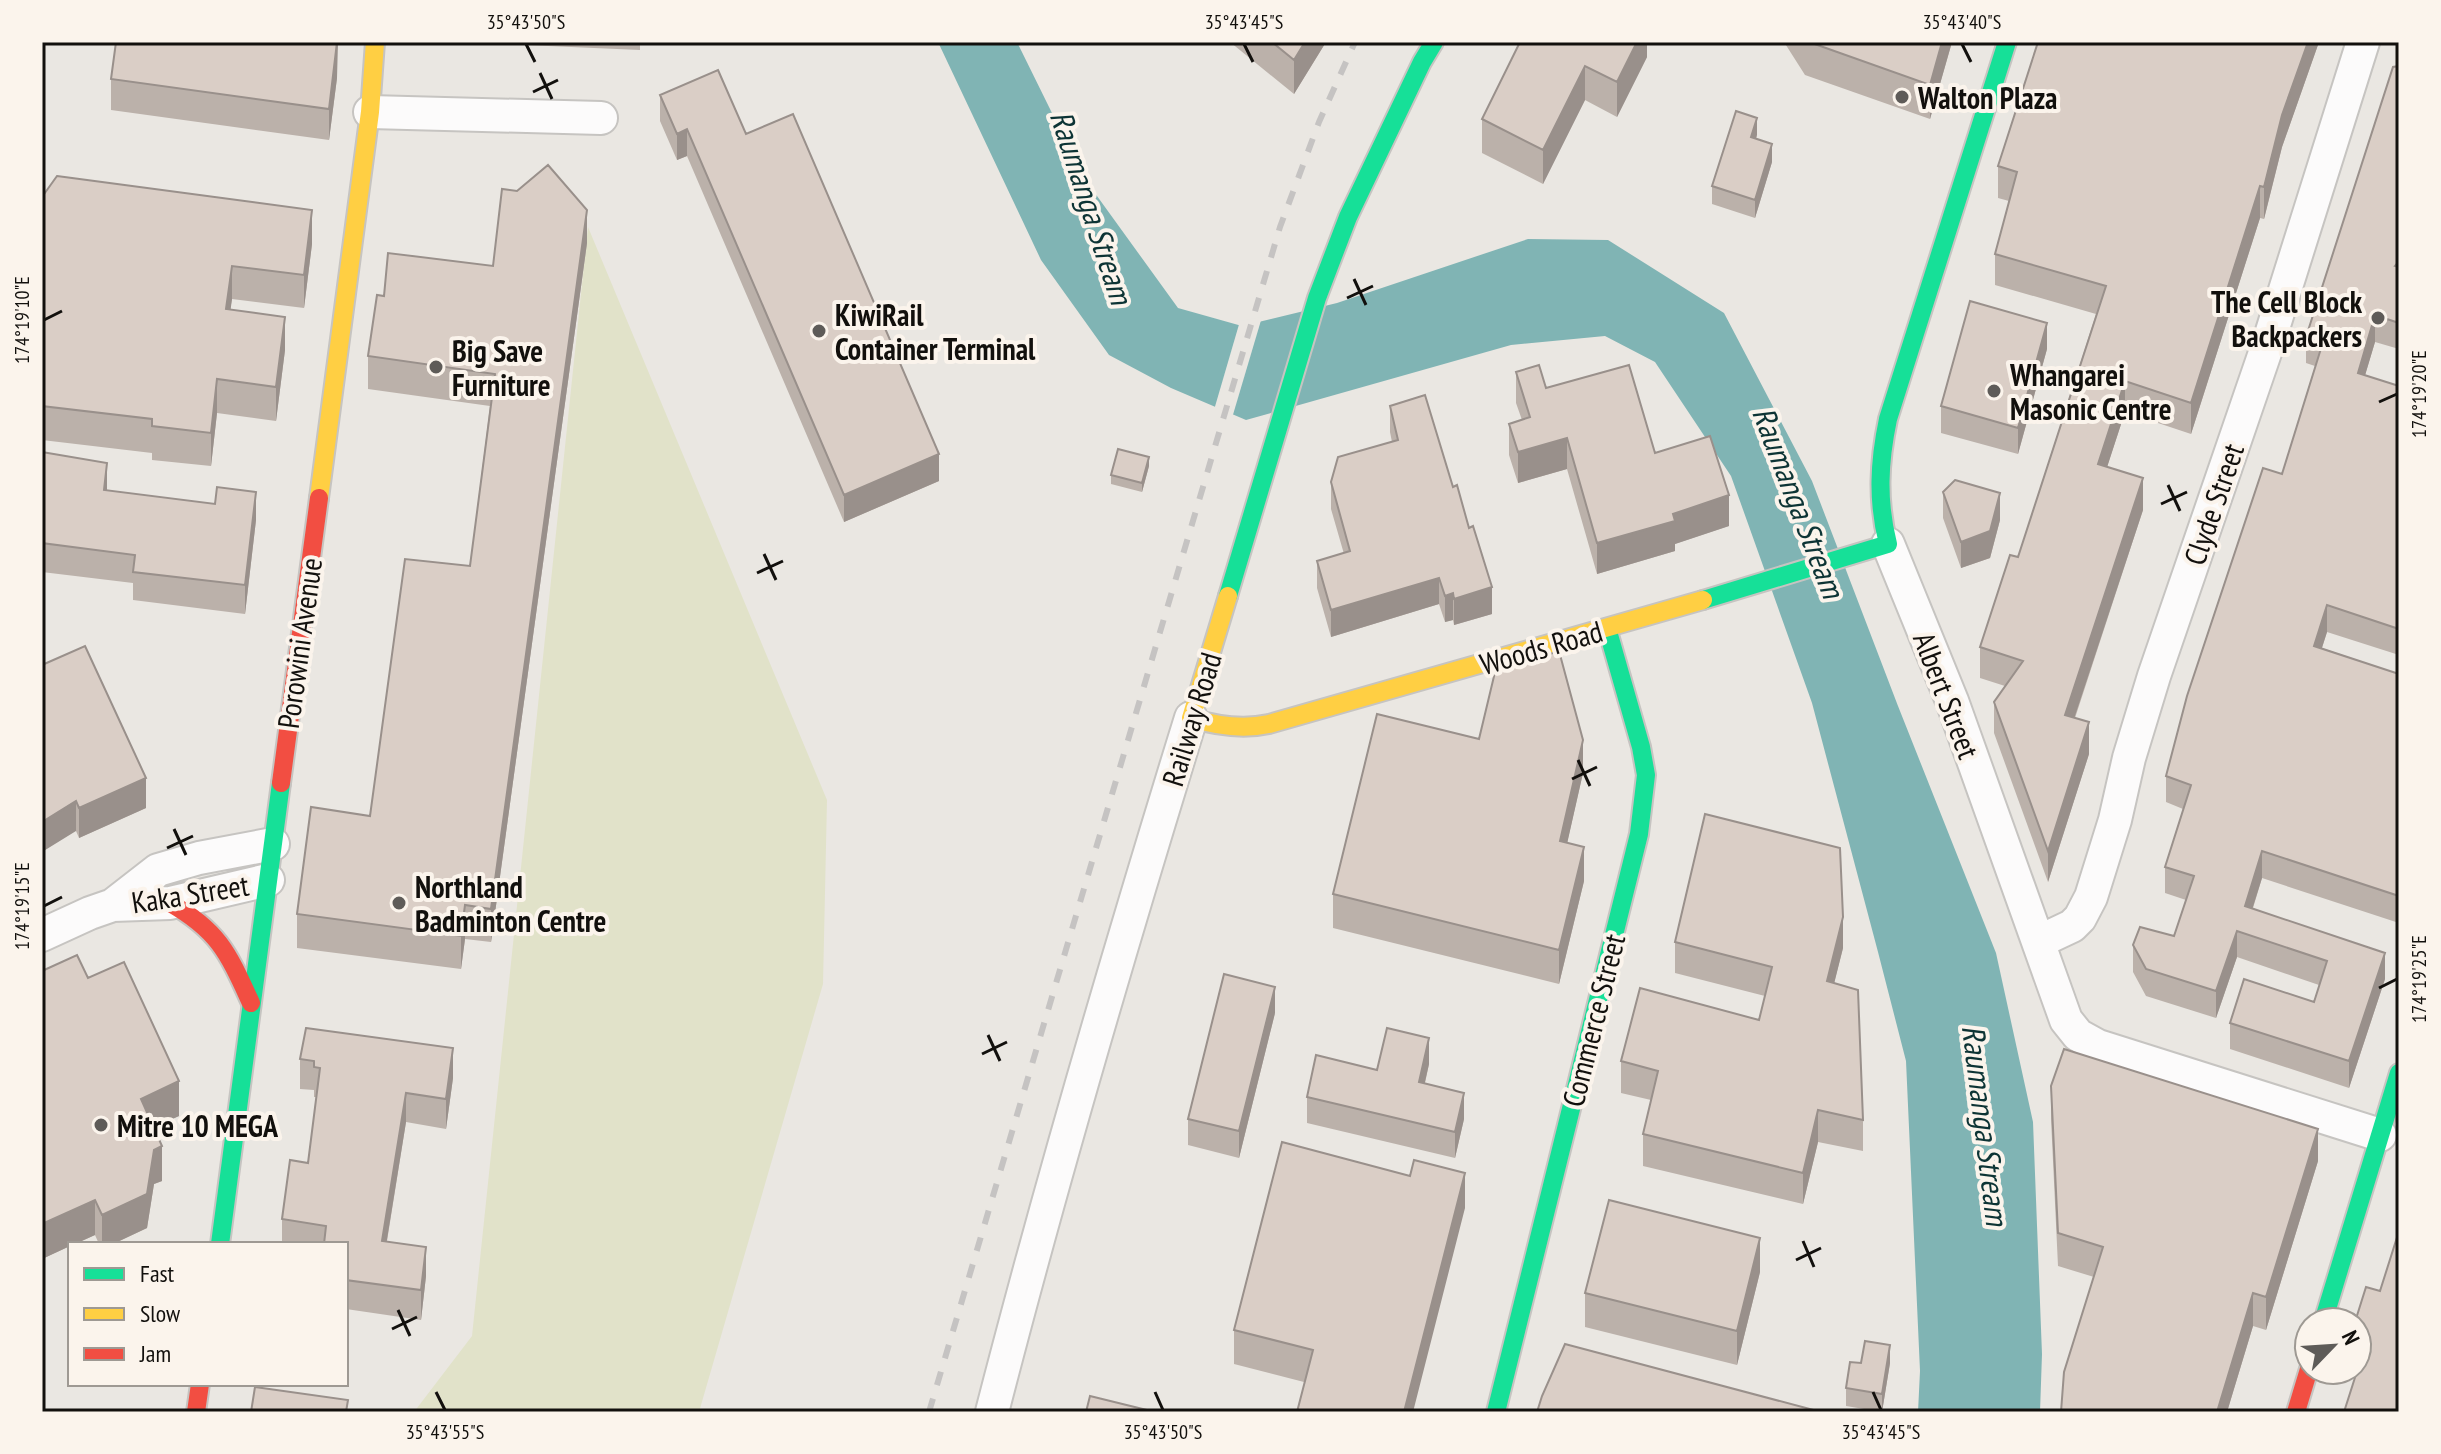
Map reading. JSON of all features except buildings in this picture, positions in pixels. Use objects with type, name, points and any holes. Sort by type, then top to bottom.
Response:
[{"type":"street","name":"Porowini Avenue","points":[[220,1242],[370,112],[375,42]]},
{"type":"street","name":"Railway Road","points":[[992,1412],[1043,1217],[1131,915],[1317,298],[1348,217],[1434,42]]},
{"type":"street","name":"Albert Street","points":[[2007,42],[1893,400],[1883,442],[1878,499],[1888,544],[1952,701],[2066,1020],[2078,1035],[2098,1046],[2380,1135]]},
{"type":"street","name":"Clyde Street","points":[[2038,942],[2072,926],[2091,897],[2154,676],[2269,341],[2363,42]]},
{"type":"street","points":[[370,112],[601,118]]},
{"type":"street","name":"Woods Road","points":[[1191,718],[1221,727],[1260,727],[1729,593],[1888,544]]},
{"type":"street","name":"Commerce Street","points":[[1496,1412],[1644,807],[1646,775],[1641,747],[1607,628]]},
{"type":"street","name":"Kaka Street","points":[[113,905],[158,870],[199,858],[273,844]]},
{"type":"street","name":"Kaka Street","points":[[42,935],[113,905],[170,903],[268,880]]},
{"type":"street","points":[[170,903],[196,917],[223,944],[251,1003]]},
{"type":"street","points":[[2328,1306],[2399,1073]]},
{"type":"street","points":[[196,1412],[200,1386]]},
{"type":"street","points":[[2296,1412],[2304,1386]]},
{"type":"green space","points":[[588,227],[827,800],[823,984],[699,1412],[414,1412],[472,1336]]},
{"type":"water","name":"Raumanga Stream","points":[[938,42],[1017,42],[1084,178],[1178,308],[1242,326],[1337,303],[1528,239],[1608,240],[1724,313],[1812,481],[1996,953],[2033,1122],[2042,1354],[2040,1412],[1918,1412],[1920,1371],[1906,1061],[1812,703],[1731,476],[1655,362],[1605,336],[1511,345],[1246,420],[1171,388],[1109,355],[1041,260]]},
{"type":"pier","points":[[1262,317],[1232,418],[1214,410],[1240,321]]},
{"type":"railway","points":[[929,1412],[1280,227],[1319,122],[1355,42]]},
{"type":"traffic: fast","points":[[1228,596],[1317,298],[1348,217],[1434,42]]},
{"type":"traffic: fast","points":[[1703,600],[1888,544],[1880,482],[1888,419],[2007,42]]},
{"type":"traffic: fast","points":[[1496,1412],[1639,834],[1646,775],[1607,628]]},
{"type":"traffic: fast","points":[[220,1242],[281,783]]},
{"type":"traffic: fast","points":[[2328,1306],[2399,1073]]},
{"type":"traffic: slow","points":[[319,498],[370,112],[375,42]]},
{"type":"traffic: slow","points":[[1228,596],[1191,718],[1239,727],[1269,724],[1703,600]]},
{"type":"traffic: jam","points":[[281,783],[319,498]]},
{"type":"traffic: jam","points":[[170,903],[200,923],[220,945],[251,1003]]},
{"type":"traffic: jam","points":[[196,1412],[200,1386]]},
{"type":"traffic: jam","points":[[2296,1412],[2304,1386]]},
{"type":"place","name":"Walton Plaza","points":[[1902,97]]},
{"type":"place","name":"The Cell Block Backpackers","points":[[2378,318]]},
{"type":"place","name":"KiwiRail Container Terminal","points":[[819,331]]},
{"type":"place","name":"Big Save Furniture","points":[[436,367]]},
{"type":"place","name":"Whangarei Masonic Centre","points":[[1994,391]]},
{"type":"place","name":"Northland Badminton Centre","points":[[399,903]]},
{"type":"place","name":"Mitre 10 MEGA","points":[[101,1125]]}]
